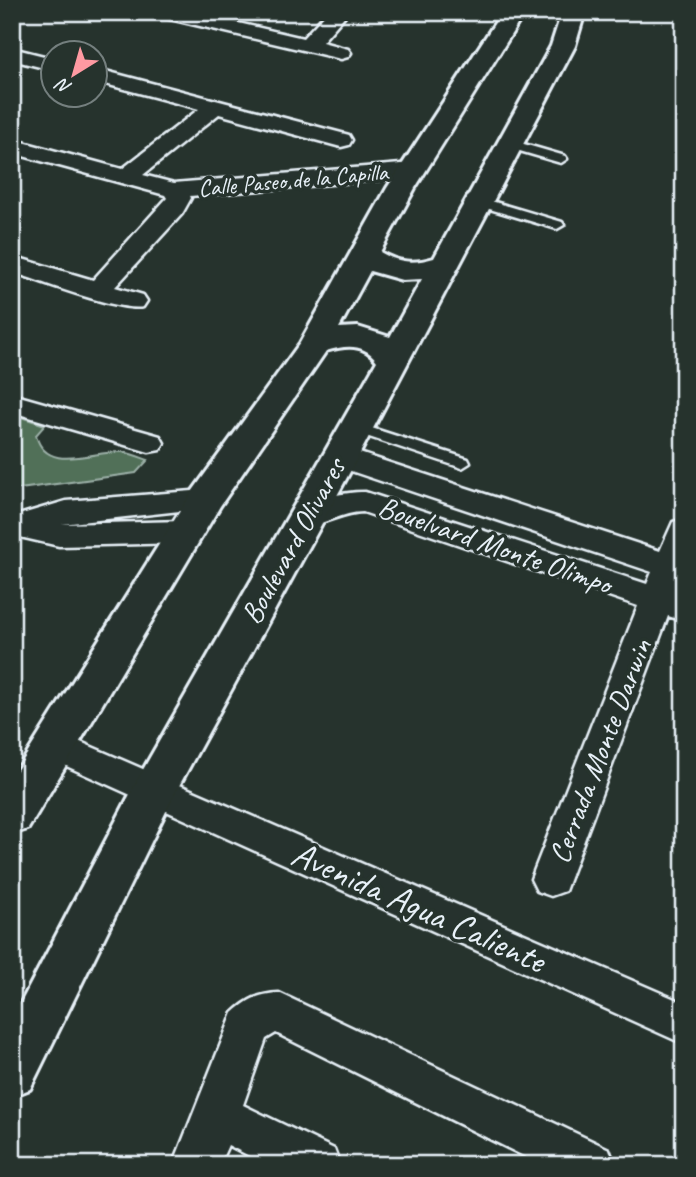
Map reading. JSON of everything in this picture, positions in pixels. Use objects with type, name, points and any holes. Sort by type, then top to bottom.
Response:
[{"type":"street","points":[[164,12],[341,53]]},
{"type":"street","points":[[308,45],[338,12]]},
{"type":"street","points":[[12,816],[205,500],[315,344],[407,179],[514,12]]},
{"type":"street","name":"Boulevard Olivares","points":[[12,1072],[156,788],[564,46],[574,12]]},
{"type":"street","points":[[12,54],[38,60]]},
{"type":"street","points":[[108,78],[341,140]]},
{"type":"street","points":[[127,176],[218,105]]},
{"type":"street","name":"Calle Paseo de la Capilla","points":[[12,146],[127,176],[175,199],[407,179]]},
{"type":"street","points":[[97,291],[175,199]]},
{"type":"street","points":[[364,254],[378,265],[407,273],[443,265]]},
{"type":"street","points":[[12,264],[134,301]]},
{"type":"street","points":[[315,344],[336,337],[363,337],[380,342],[392,359]]},
{"type":"street","points":[[12,403],[149,443]]},
{"type":"street","points":[[348,442],[672,586]]},
{"type":"street","points":[[17,527],[66,512],[205,500]]},
{"type":"street","name":"Bouelvard Monte Olimpo","points":[[305,517],[345,502],[365,502],[672,586]]},
{"type":"street","points":[[17,527],[59,535],[185,532]]},
{"type":"street","name":"Cerrada Monte Darwin","points":[[551,879],[672,586],[684,530]]},
{"type":"street","name":"Avenida Agua Caliente","points":[[55,745],[684,1024]]},
{"type":"street","points":[[196,1165],[217,1116],[248,1027],[261,1014],[279,1013],[592,1165]]},
{"type":"street","points":[[217,1116],[317,1165]]},
{"type":"lane","points":[[510,144],[561,159]]},
{"type":"lane","points":[[478,201],[557,225]]},
{"type":"lane","points":[[348,442],[462,463]]},
{"type":"green space","points":[[12,414],[45,425],[36,435],[41,447],[50,454],[72,458],[122,452],[148,460],[136,473],[12,490]]}]
